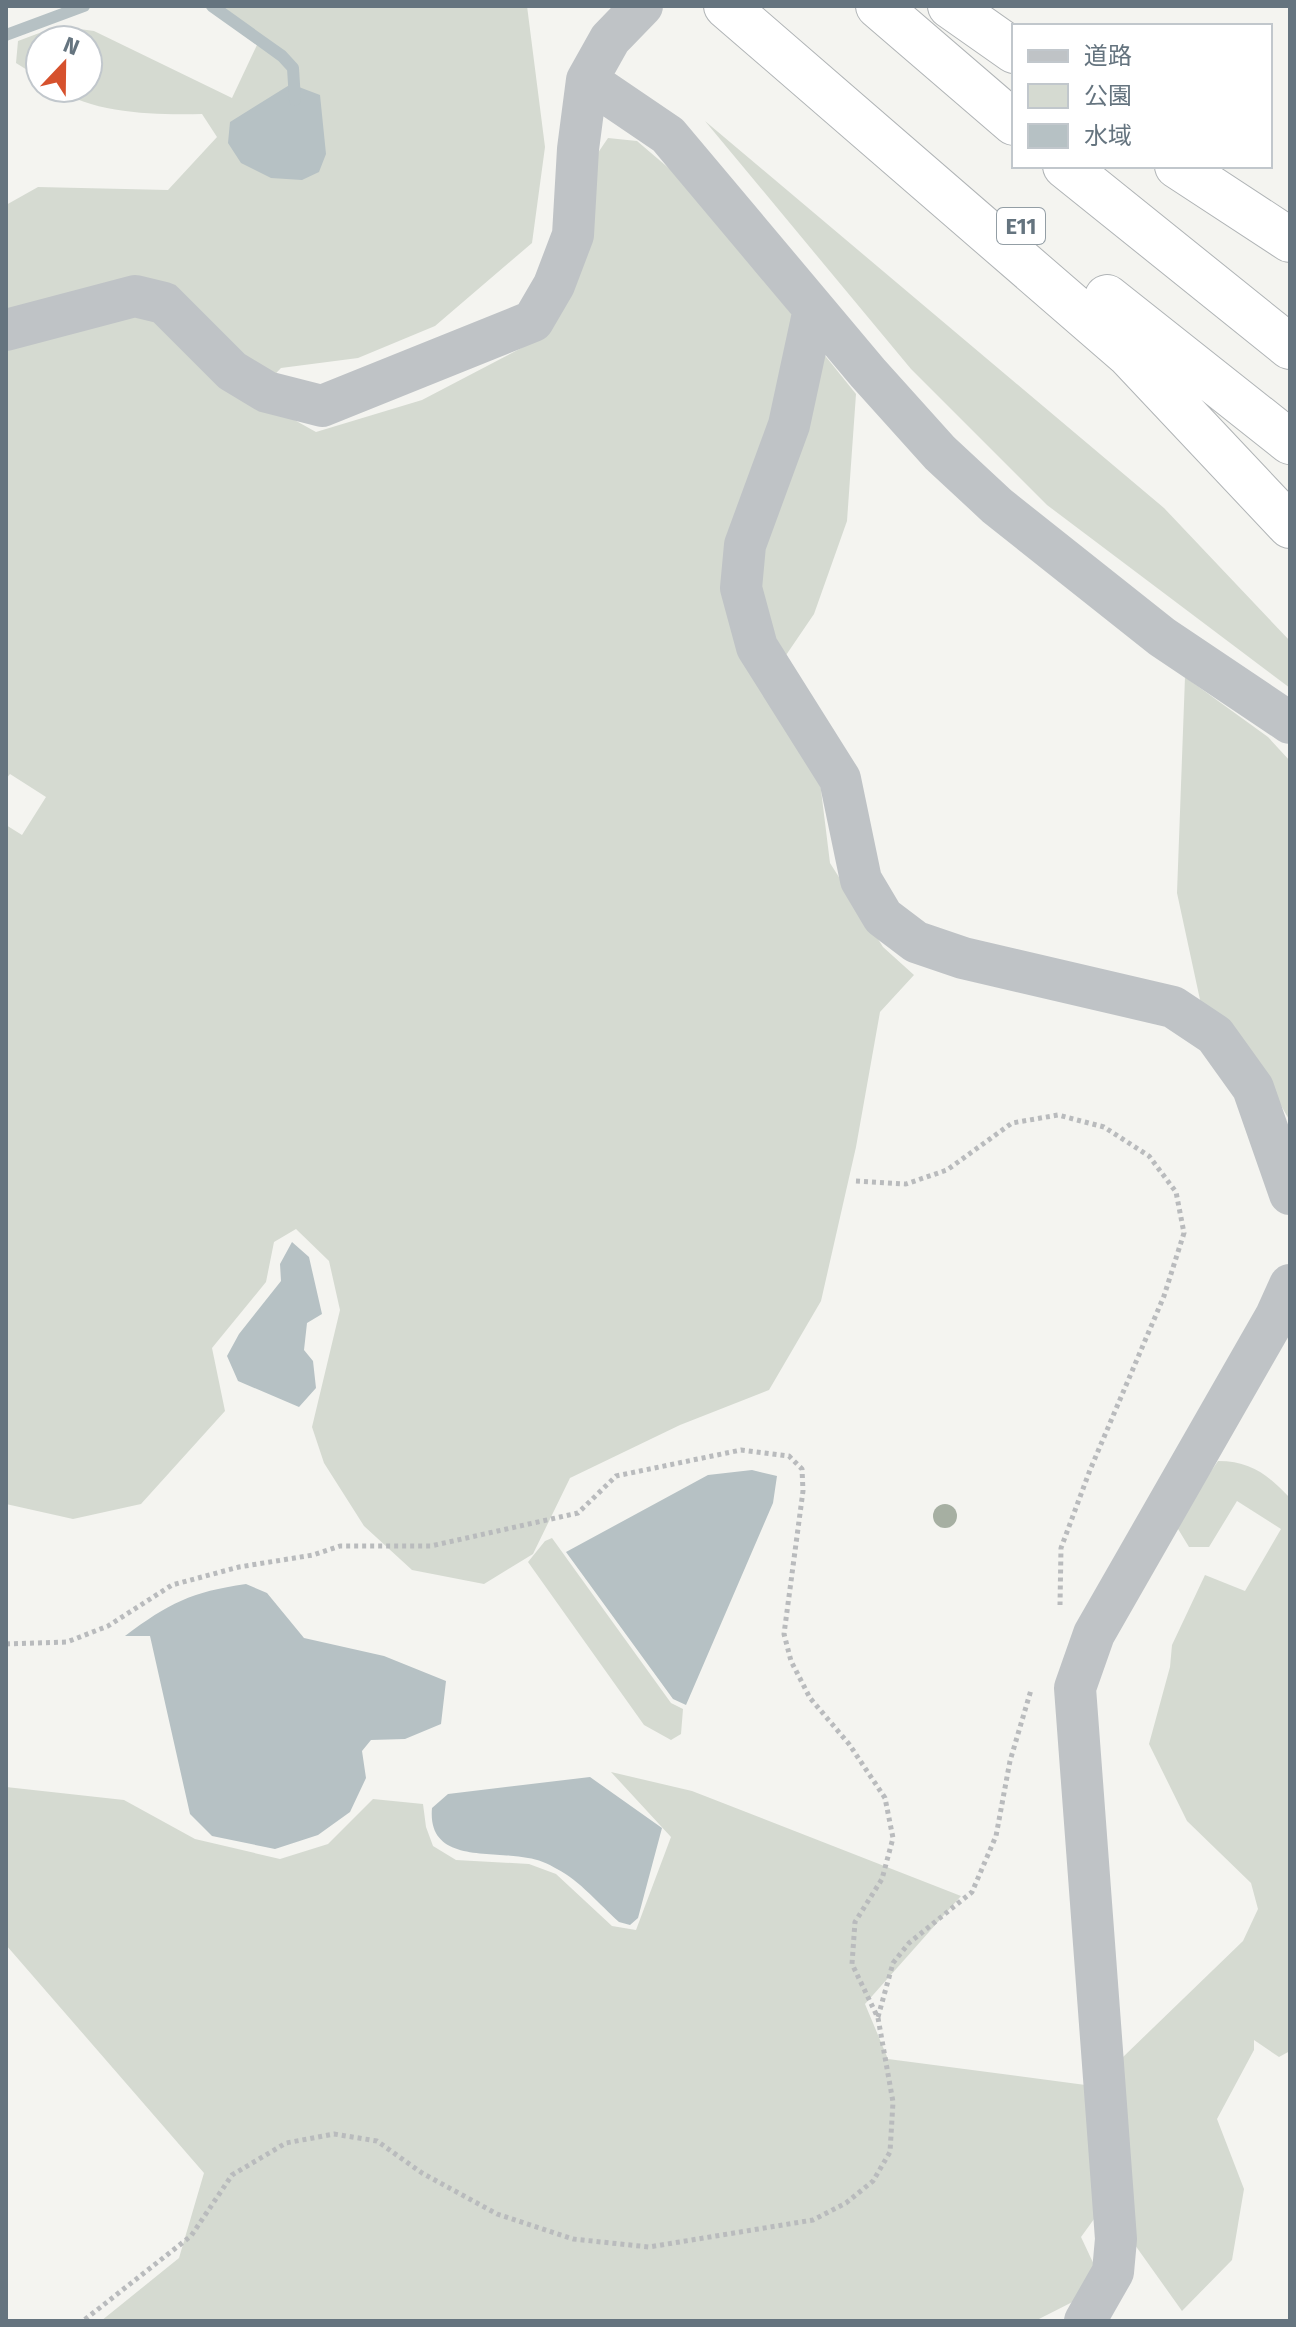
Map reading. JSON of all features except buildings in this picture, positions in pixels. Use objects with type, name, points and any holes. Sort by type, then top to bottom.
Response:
[{"type":"highway","points":[[726,6],[1128,354],[1290,526]]},
{"type":"highway","name":"E11","points":[[756,6],[1165,346],[1290,442]]},
{"type":"highway","points":[[878,6],[1012,121]]},
{"type":"highway","points":[[950,6],[1012,50]]},
{"type":"highway","points":[[1067,168],[1290,347]]},
{"type":"highway","points":[[1180,168],[1290,240]]},
{"type":"street","points":[[6,330],[135,296],[164,303],[232,371],[267,392],[322,406],[533,321],[554,285],[573,235],[578,149],[587,80],[610,39],[640,8]]},
{"type":"street","points":[[587,80],[668,135],[940,453],[997,506],[1162,637],[1290,723]]},
{"type":"street","points":[[814,309],[789,425],[745,545],[741,588],[757,647],[840,779],[861,880],[883,917],[916,942],[963,958],[1173,1007],[1215,1035],[1253,1088],[1290,1194]]},
{"type":"street","points":[[1085,2321],[1113,2272],[1116,2239],[1075,1688],[1094,1634],[1276,1316],[1290,1285]]},
{"type":"path","points":[[856,1181],[906,1184],[947,1170],[1012,1123],[1058,1115],[1104,1127],[1149,1156],[1176,1192],[1184,1233],[1164,1296],[1090,1470],[1061,1548],[1060,1619],[1056,1645],[1088,1652]]},
{"type":"path","points":[[6,1644],[67,1642],[108,1626],[172,1585],[239,1567],[313,1555],[340,1546],[431,1546],[578,1513],[616,1476],[741,1450],[789,1456],[802,1469],[803,1491],[784,1634],[791,1661],[810,1698],[849,1744],[885,1798],[893,1838],[882,1879],[855,1922],[852,1964],[878,2018],[893,2102],[890,2152],[873,2181],[846,2203],[813,2220],[649,2247],[573,2239],[497,2214],[422,2173],[377,2141],[334,2134],[286,2143],[232,2175],[191,2236],[83,2321]]},
{"type":"path","points":[[878,2018],[893,1963],[909,1943],[972,1892],[996,1836],[1010,1761],[1034,1681]]},
{"type":"green space","points":[[201,6],[527,6],[545,147],[532,243],[435,326],[358,358],[281,368],[253,397],[316,432],[422,400],[531,343],[587,169],[608,138],[637,141],[685,182],[856,394],[847,521],[814,614],[763,689],[820,782],[830,863],[883,947],[914,975],[880,1012],[856,1147],[821,1301],[769,1390],[680,1425],[570,1478],[533,1554],[484,1584],[412,1570],[364,1526],[324,1463],[312,1427],[340,1310],[329,1261],[296,1229],[274,1242],[266,1282],[212,1348],[225,1411],[141,1504],[73,1519],[6,1504],[6,825],[22,835],[46,797],[10,774],[6,779],[6,205],[38,187],[168,190],[217,137],[202,114],[145,113],[92,104],[104,104],[104,36],[232,98],[257,45],[215,12]]},
{"type":"green space","points":[[24,39],[24,68],[16,63],[18,41]]},
{"type":"green space","points":[[705,121],[1164,508],[1290,641],[1290,688],[1047,505],[911,369]]},
{"type":"green space","points":[[1185,677],[1268,737],[1290,761],[1290,1121],[1262,1073],[1202,1009],[1177,893]]},
{"type":"green space","points":[[1218,1461],[1240,1464],[1258,1471],[1290,1498],[1290,2051],[1279,2057],[1254,2040],[1254,2050],[1217,2119],[1244,2189],[1232,2260],[1182,2311],[1130,2238],[1126,2175],[1081,2237],[1104,2286],[1035,2321],[101,2321],[179,2258],[204,2173],[6,1945],[6,1787],[124,1800],[195,1839],[280,1859],[328,1844],[373,1799],[423,1804],[426,1827],[433,1846],[456,1860],[529,1864],[556,1874],[612,1926],[636,1930],[671,1837],[611,1772],[692,1791],[961,1896],[865,2004],[888,2059],[1093,2086],[1243,1941],[1258,1909],[1251,1883],[1187,1821],[1149,1744],[1170,1667],[1172,1645],[1205,1575],[1245,1591],[1281,1529],[1237,1501],[1209,1547],[1189,1547],[1175,1524]]},
{"type":"green space","points":[[552,1538],[671,1703],[683,1709],[681,1734],[671,1740],[644,1725],[528,1562],[545,1541]]},
{"type":"water","points":[[291,84],[320,95],[326,154],[319,172],[302,180],[271,178],[241,163],[228,143],[230,122]]},
{"type":"water","points":[[292,1242],[309,1257],[322,1314],[307,1323],[304,1350],[313,1361],[316,1388],[299,1407],[238,1381],[227,1356],[239,1334],[281,1281],[280,1264]]},
{"type":"water","points":[[752,1470],[777,1476],[773,1503],[686,1705],[673,1699],[566,1552],[708,1475]]},
{"type":"water","points":[[246,1584],[267,1593],[304,1638],[384,1656],[446,1681],[441,1724],[405,1739],[371,1740],[362,1751],[366,1778],[350,1812],[318,1835],[275,1849],[212,1836],[190,1814],[150,1636],[125,1636],[181,1601]]},
{"type":"water","points":[[590,1777],[662,1828],[638,1918],[630,1925],[619,1922],[589,1893],[550,1865],[532,1859],[465,1851],[440,1838],[433,1826],[432,1808],[448,1794]]},
{"type":"waterway","points":[[6,35],[84,6]]},
{"type":"waterway","points":[[212,6],[282,56],[293,68],[295,100]]}]
